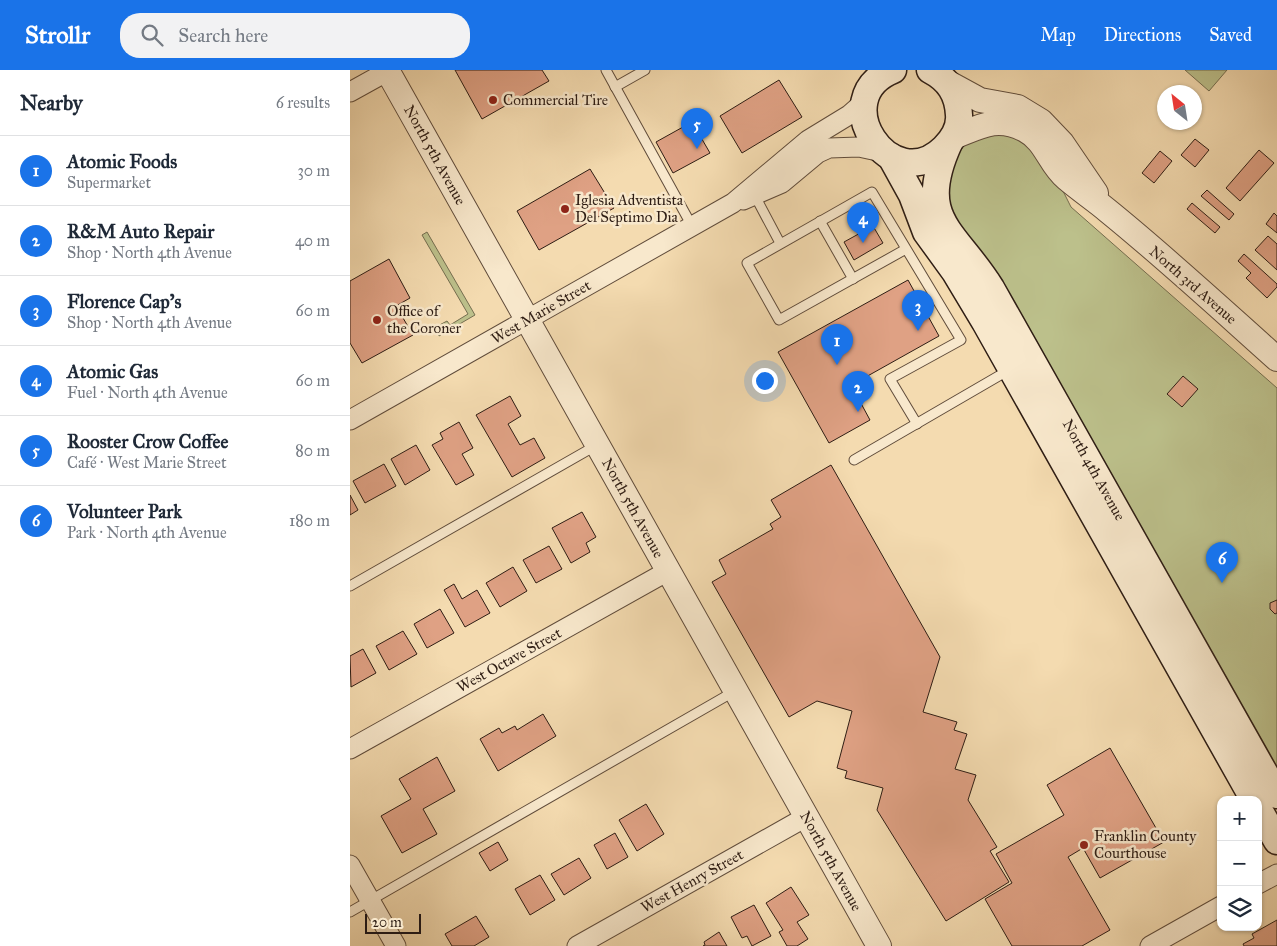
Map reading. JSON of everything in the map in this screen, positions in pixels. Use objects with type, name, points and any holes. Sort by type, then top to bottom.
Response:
[{"type":"main road","points":[[869,87],[893,70]]},
{"type":"main road","name":"North 4th Avenue","points":[[937,74],[955,93],[959,106],[960,122],[951,140],[937,180],[936,197],[941,220],[948,232],[982,273],[1021,363],[1252,796]]},
{"type":"main road","name":"North 4th Avenue","points":[[869,87],[864,115],[866,131],[874,145],[887,155],[912,195],[926,232],[1021,363],[1277,795]]},
{"type":"main road","points":[[887,155],[903,161],[916,162],[940,152],[951,140]]},
{"type":"main road","points":[[1262,815],[1277,841]]},
{"type":"street","points":[[350,92],[387,70]]},
{"type":"street","name":"North 5th Avenue","points":[[387,70],[806,817],[873,944]]},
{"type":"street","name":"North 3rd Avenue","points":[[937,74],[980,100],[1018,108],[1042,121],[1058,138],[1108,211]]},
{"type":"street","name":"West Marie Street","points":[[350,420],[733,203],[808,140],[849,115],[869,87]]},
{"type":"street","name":"North 3rd Avenue","points":[[951,140],[976,126],[989,123],[1007,123],[1026,130],[1045,148],[1060,172],[1108,211],[1277,359]]},
{"type":"street","name":"West Marie Street","points":[[733,203],[756,196],[793,177],[818,153],[828,148],[859,146],[887,155]]},
{"type":"street","name":"West Octave Street","points":[[350,749],[668,571]]},
{"type":"street","name":"West Henry Street","points":[[577,946],[806,817]]},
{"type":"street","points":[[350,865],[396,946]]},
{"type":"street","points":[[1262,882],[1277,874]]},
{"type":"street","points":[[1150,946],[1217,908]]},
{"type":"lane","points":[[606,70],[692,226]]},
{"type":"lane","points":[[615,87],[645,70]]},
{"type":"lane","points":[[906,248],[779,320],[746,263],[872,192],[906,248],[961,340],[890,379],[917,424]]},
{"type":"lane","points":[[756,196],[780,243]]},
{"type":"lane","points":[[820,221],[852,279]]},
{"type":"lane","points":[[854,460],[1021,363]]},
{"type":"lane","points":[[350,586],[597,444]]},
{"type":"lane","points":[[350,912],[735,691]]},
{"type":"green space","points":[[1185,70],[1227,70],[1209,91]]},
{"type":"green space","points":[[984,132],[1021,136],[1063,191],[1071,207],[1277,388],[1277,778],[944,207],[954,149]]},
{"type":"green space","points":[[427,232],[475,315],[439,336],[434,328],[447,321],[450,325],[468,314],[422,235]]},
{"type":"building","name":"Commercial Tire","points":[[455,70],[542,70],[549,81],[482,119]]},
{"type":"building","points":[[779,80],[802,117],[742,153],[720,116]]},
{"type":"building","points":[[692,122],[710,153],[673,173],[656,142]]},
{"type":"building","points":[[1195,139],[1209,150],[1195,167],[1181,155]]},
{"type":"building","points":[[1259,150],[1274,163],[1240,201],[1226,188]]},
{"type":"building","points":[[1160,151],[1172,161],[1154,183],[1142,173]]},
{"type":"building","name":"Iglesia Adventista Del Septimo Dia","points":[[590,169],[614,208],[539,250],[517,211]]},
{"type":"building","points":[[1207,190],[1234,214],[1229,220],[1201,196]]},
{"type":"building","points":[[1192,203],[1220,227],[1215,233],[1187,209]]},
{"type":"building","points":[[1274,213],[1277,216],[1277,233],[1266,224]]},
{"type":"building","points":[[873,226],[883,243],[854,260],[844,242]]},
{"type":"building","points":[[1268,236],[1277,244],[1277,270],[1255,250]]},
{"type":"building","points":[[1244,254],[1277,284],[1277,287],[1267,298],[1246,278],[1251,273],[1238,261]]},
{"type":"building","name":"Office of the Coroner","points":[[389,259],[410,298],[396,306],[413,335],[362,363],[350,343],[350,281]]},
{"type":"building","points":[[908,280],[939,336],[864,378],[871,389],[857,396],[870,420],[829,443],[778,352]]},
{"type":"building","points":[[1183,376],[1198,389],[1182,407],[1167,394]]},
{"type":"building","points":[[510,396],[521,416],[508,424],[520,445],[534,438],[545,458],[512,477],[476,415]]},
{"type":"building","points":[[459,422],[473,448],[462,454],[474,475],[456,485],[432,445],[443,439],[440,433]]},
{"type":"building","points":[[416,445],[430,470],[405,485],[391,459]]},
{"type":"building","points":[[384,464],[396,486],[365,503],[353,481]]},
{"type":"building","points":[[831,465],[940,657],[923,712],[957,722],[954,730],[967,734],[955,769],[976,775],[968,800],[997,847],[990,851],[1009,882],[946,921],[877,810],[883,788],[845,778],[847,771],[837,768],[852,711],[817,701],[789,717],[712,582],[726,574],[719,560],[773,529],[770,524],[781,517],[771,500]]},
{"type":"building","points":[[350,495],[358,510],[350,515]]},
{"type":"building","points":[[582,512],[596,537],[586,543],[590,552],[571,563],[552,528]]},
{"type":"building","points":[[549,546],[562,569],[536,583],[523,560]]},
{"type":"building","points":[[513,567],[527,591],[500,607],[486,583]]},
{"type":"building","points":[[454,584],[462,599],[477,590],[490,613],[465,627],[444,590]]},
{"type":"building","points":[[1277,600],[1277,613],[1275,614],[1270,609],[1270,603]]},
{"type":"building","points":[[440,609],[454,633],[427,648],[414,624]]},
{"type":"building","points":[[403,631],[417,654],[389,670],[376,646]]},
{"type":"building","points":[[363,649],[376,673],[351,687],[350,656]]},
{"type":"building","points":[[543,714],[556,736],[498,771],[480,739],[499,728],[502,733],[515,726],[517,730]]},
{"type":"building","name":"Franklin County Courthouse","points":[[1110,748],[1164,842],[1100,878],[1083,848],[1068,857],[1110,930],[1082,946],[1012,946],[985,899],[1012,883],[996,854],[1064,815],[1047,785]]},
{"type":"building","points":[[437,757],[455,791],[423,809],[437,834],[402,853],[381,816],[411,799],[399,779]]},
{"type":"building","points":[[646,804],[664,834],[637,851],[619,820]]},
{"type":"building","points":[[615,833],[628,857],[607,869],[594,845]]},
{"type":"building","points":[[498,842],[508,860],[490,871],[479,853]]},
{"type":"building","points":[[579,858],[591,878],[564,895],[551,874]]},
{"type":"building","points":[[540,875],[555,900],[530,915],[515,889]]},
{"type":"building","points":[[791,887],[809,915],[797,922],[808,939],[797,946],[787,946],[779,932],[783,930],[766,903]]},
{"type":"building","points":[[754,905],[771,936],[752,946],[747,936],[742,938],[731,917]]},
{"type":"building","points":[[476,916],[489,937],[474,946],[452,946],[445,934]]},
{"type":"building","points":[[1277,920],[1277,946],[1244,946],[1243,944],[1254,938],[1252,934],[1262,931],[1262,928]]},
{"type":"building","points":[[719,932],[727,946],[703,946],[705,945],[704,942]]},
{"type":"place","name":"Commercial Tire","points":[[493,100]]},
{"type":"place","name":"Rooster Crow Coffee","points":[[697,149]]},
{"type":"place","name":"Iglesia Adventista Del Septimo Dia","points":[[565,209]]},
{"type":"place","name":"Atomic Gas","points":[[863,243]]},
{"type":"place","name":"Office of the Coroner","points":[[377,320]]},
{"type":"place","name":"Florence Cap's","points":[[918,331]]},
{"type":"place","name":"Atomic Foods","points":[[837,365]]},
{"type":"place","name":"R&M Auto Repair","points":[[858,412]]},
{"type":"place","name":"Volunteer Park","points":[[1222,583]]},
{"type":"place","name":"Franklin County Courthouse","points":[[1084,845]]}]
